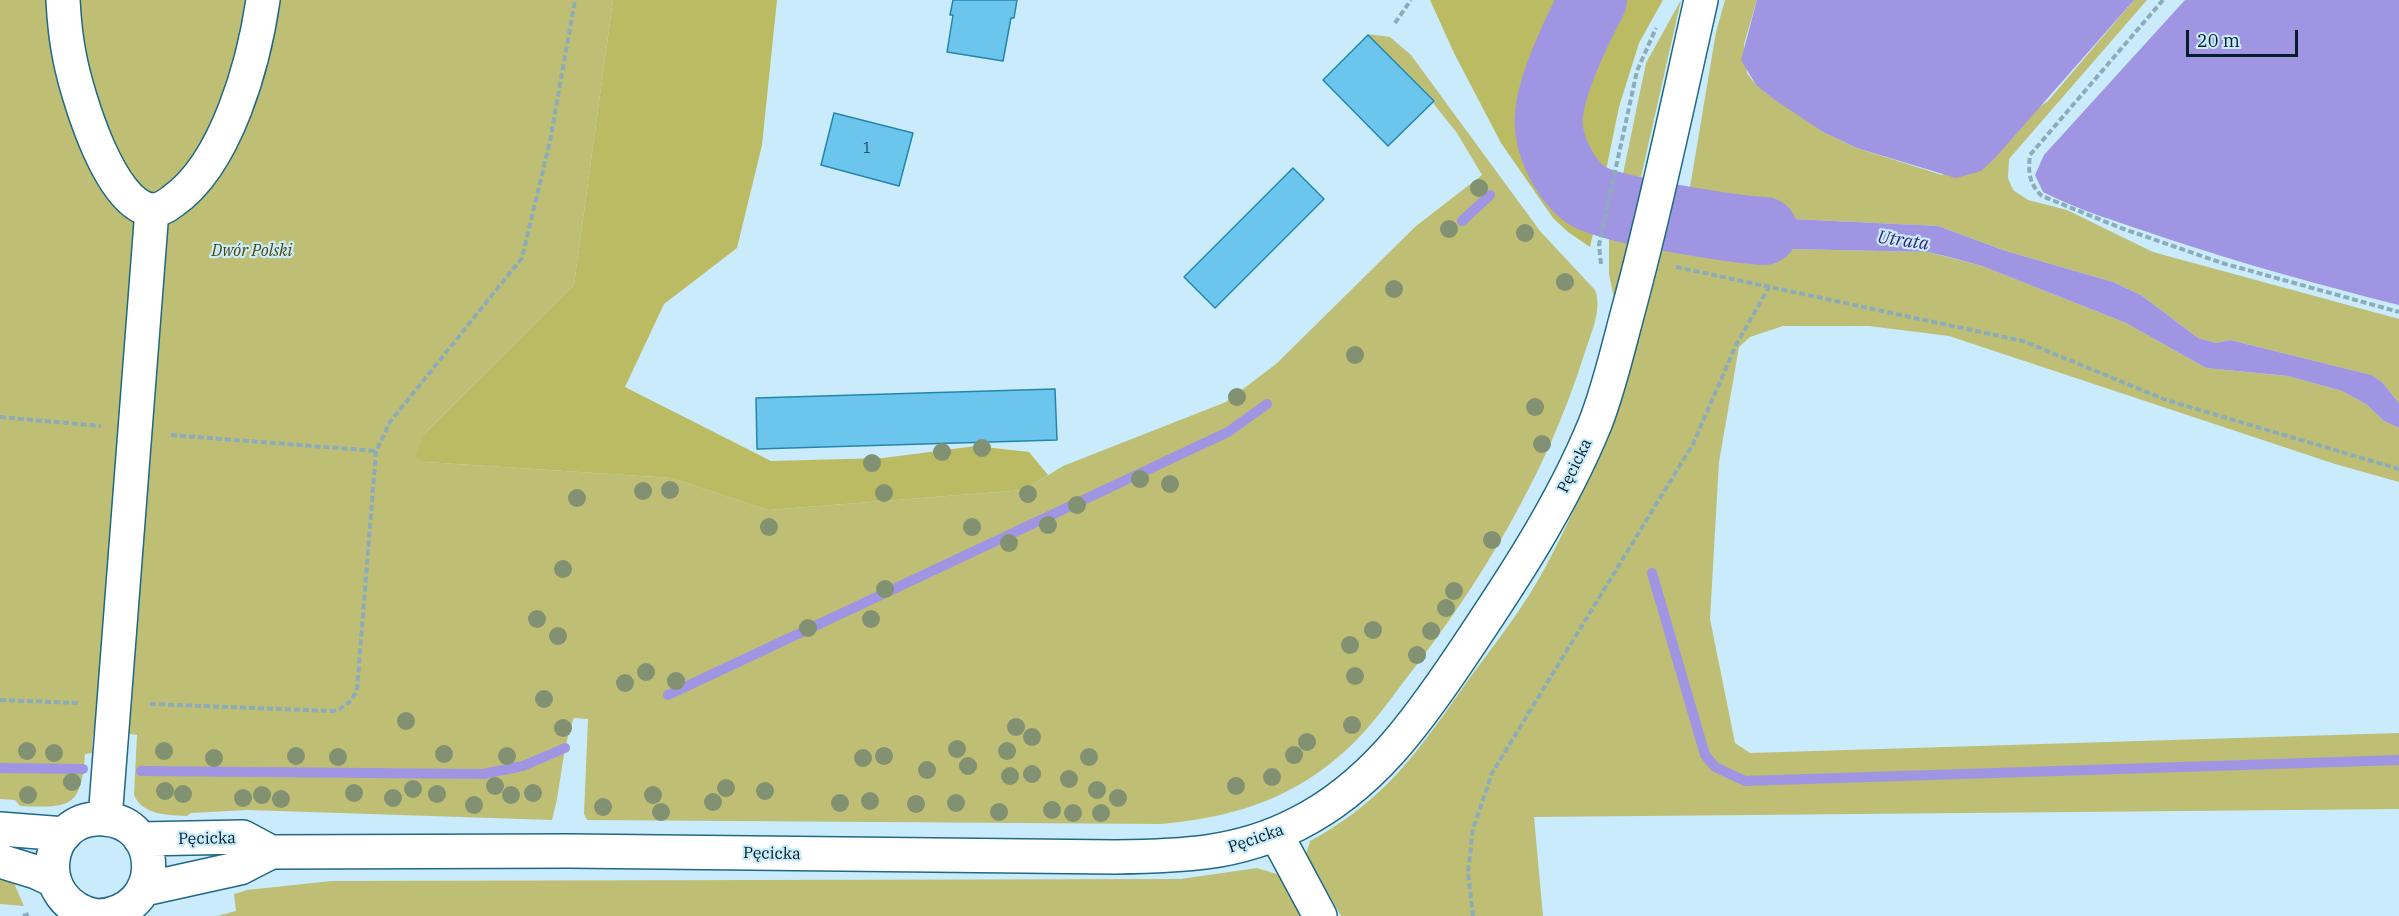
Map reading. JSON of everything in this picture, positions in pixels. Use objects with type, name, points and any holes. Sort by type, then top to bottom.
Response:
[{"type":"street","points":[[63,0],[70,60],[100,152],[125,193],[141,206],[152,210],[167,205],[191,186],[222,138],[241,92],[263,0]]},
{"type":"street","name":"Pęcicka","points":[[104,910],[240,868],[271,852],[569,851],[1115,857],[1205,854],[1276,834],[1320,812],[1380,764],[1418,720],[1517,573],[1561,494],[1593,427],[1604,398],[1645,245],[1701,0]]},
{"type":"street","points":[[105,819],[152,210]]},
{"type":"street","points":[[105,819],[125,825],[140,839],[149,863],[104,910],[60,895],[53,880],[53,856],[64,834],[83,822],[105,819]]},
{"type":"street","points":[[0,828],[64,834]]},
{"type":"street","points":[[1276,834],[1320,916]]},
{"type":"street","name":"Pęcicka","points":[[140,839],[243,837],[271,852]]},
{"type":"street","points":[[0,861],[53,880]]},
{"type":"path","points":[[146,704],[333,711],[340,709],[353,699],[357,690],[376,451],[390,422],[522,258],[550,141],[575,0]]},
{"type":"path","points":[[1395,23],[1411,0]]},
{"type":"path","points":[[2163,0],[2030,155],[2031,183],[2042,196],[2121,228],[2222,263],[2399,312]]},
{"type":"path","points":[[1603,273],[1599,245],[1637,71],[1660,21]]},
{"type":"path","points":[[1645,245],[1769,287],[2023,341],[2166,400],[2399,469]]},
{"type":"path","points":[[1473,916],[1468,872],[1473,829],[1492,772],[1693,444],[1736,345],[1769,287]]},
{"type":"path","points":[[0,417],[135,429]]},
{"type":"path","points":[[167,435],[376,451]]},
{"type":"path","points":[[0,700],[113,706]]},
{"type":"green space","name":"Dwór Polski","points":[[0,0],[613,0],[574,285],[425,433],[426,462],[672,478],[768,510],[1024,490],[1063,466],[1226,402],[1276,364],[1416,226],[1482,175],[1457,133],[1433,103],[1435,101],[1367,34],[1390,37],[1411,55],[1540,231],[1595,290],[1597,314],[1569,399],[1531,484],[1485,566],[1433,643],[1373,721],[1337,758],[1297,786],[1276,797],[1232,812],[1161,824],[587,820],[584,814],[588,719],[574,718],[566,743],[552,820],[248,810],[191,813],[187,816],[156,813],[143,807],[134,795],[137,735],[93,733],[92,753],[85,754],[80,785],[76,795],[70,801],[62,805],[20,806],[15,800],[0,799]]},
{"type":"green space","points":[[1681,0],[1641,177],[1623,174],[1646,63]]},
{"type":"green space","points":[[1725,0],[1757,0],[1744,44],[1747,73],[1756,85],[1823,132],[1857,148],[1942,175],[2048,101],[2134,0],[2147,0],[2009,159],[2008,178],[2013,190],[2028,200],[2067,210],[2153,252],[2399,319],[2399,403],[2382,382],[2370,375],[2230,340],[2216,343],[2198,338],[2141,295],[2113,282],[2006,251],[1938,226],[1751,217],[1687,205],[1716,32]]},
{"type":"green space","points":[[1667,230],[1711,240],[1790,249],[1928,252],[1982,266],[2126,323],[2206,368],[2288,376],[2342,391],[2366,404],[2384,421],[2399,428],[2399,482],[2335,464],[1949,336],[1869,326],[1783,326],[1750,337],[1739,347],[1719,462],[1710,619],[1735,743],[1750,753],[2399,733],[2399,809],[1534,817],[1543,916],[1341,916],[1306,854],[1310,841],[1359,809],[1397,774],[1431,733],[1537,582],[1566,526],[1602,444],[1644,317]]},
{"type":"green space","points":[[1609,238],[1628,241],[1614,299],[1609,274]]},
{"type":"green space","points":[[1257,868],[1280,875],[1301,916],[217,916],[236,911],[234,894],[247,890],[331,881],[1181,879]]},
{"type":"green space","points":[[0,879],[14,883],[24,906],[0,904]]},
{"type":"shaded area","points":[[613,0],[777,0],[762,145],[737,248],[664,304],[625,387],[771,461],[883,458],[976,446],[1029,452],[1048,475],[1024,490],[768,510],[672,478],[426,462],[415,457],[425,433],[574,285]]},
{"type":"shaded area","points":[[1430,0],[1576,0],[1561,34],[1550,170],[1560,194],[1566,200],[1580,211],[1597,216],[1590,247],[1553,218],[1501,143],[1454,53]]},
{"type":"shaded area","points":[[1613,0],[1663,0],[1639,43],[1619,107],[1603,185],[1586,180],[1574,166],[1566,146],[1563,124],[1570,80],[1589,37]]},
{"type":"water","points":[[1576,0],[1613,0],[1589,37],[1570,80],[1563,124],[1566,145],[1574,166],[1586,180],[1603,185],[1597,216],[1585,214],[1553,187],[1550,170],[1526,110],[1541,70]]},
{"type":"water","points":[[1757,0],[2134,0],[1995,158],[1981,171],[1956,178],[1857,148],[1823,132],[1756,85],[1741,60]]},
{"type":"water","points":[[2185,0],[2399,0],[2399,305],[2191,247],[2086,211],[2043,192],[2035,175],[2044,155]]},
{"type":"water","points":[[1674,202],[1751,217],[1938,226],[2006,251],[2113,282],[2141,295],[2198,338],[2216,343],[2230,340],[2371,375],[2382,382],[2399,403],[2399,428],[2384,421],[2366,404],[2342,391],[2288,376],[2206,368],[2126,323],[1982,266],[1928,252],[1790,249],[1711,240],[1667,230]]},
{"type":"building","points":[[953,0],[1017,0],[1014,18],[1011,18],[1003,61],[947,52]]},
{"type":"building","points":[[1368,35],[1434,101],[1388,146],[1323,80]]},
{"type":"building","points":[[834,113],[913,133],[899,186],[821,165]]},
{"type":"building","points":[[1293,168],[1324,199],[1215,308],[1184,277]]},
{"type":"building","points":[[1055,389],[1057,440],[757,449],[756,398]]},
{"type":"waterway","name":"Utrata","points":[[1593,0],[1560,72],[1549,115],[1550,137],[1558,159],[1571,180],[1586,195],[1618,207],[1700,223],[1764,231]]},
{"type":"waterway","points":[[1533,158],[1552,143]]},
{"type":"waterway","points":[[1462,221],[1490,195]]},
{"type":"waterway","points":[[668,695],[1228,432],[1267,404]]},
{"type":"waterway","points":[[1652,573],[1705,755],[1715,767],[1745,781],[2399,760]]},
{"type":"waterway","points":[[141,771],[483,774],[523,766],[565,748]]},
{"type":"waterway","points":[[0,768],[83,769]]}]
